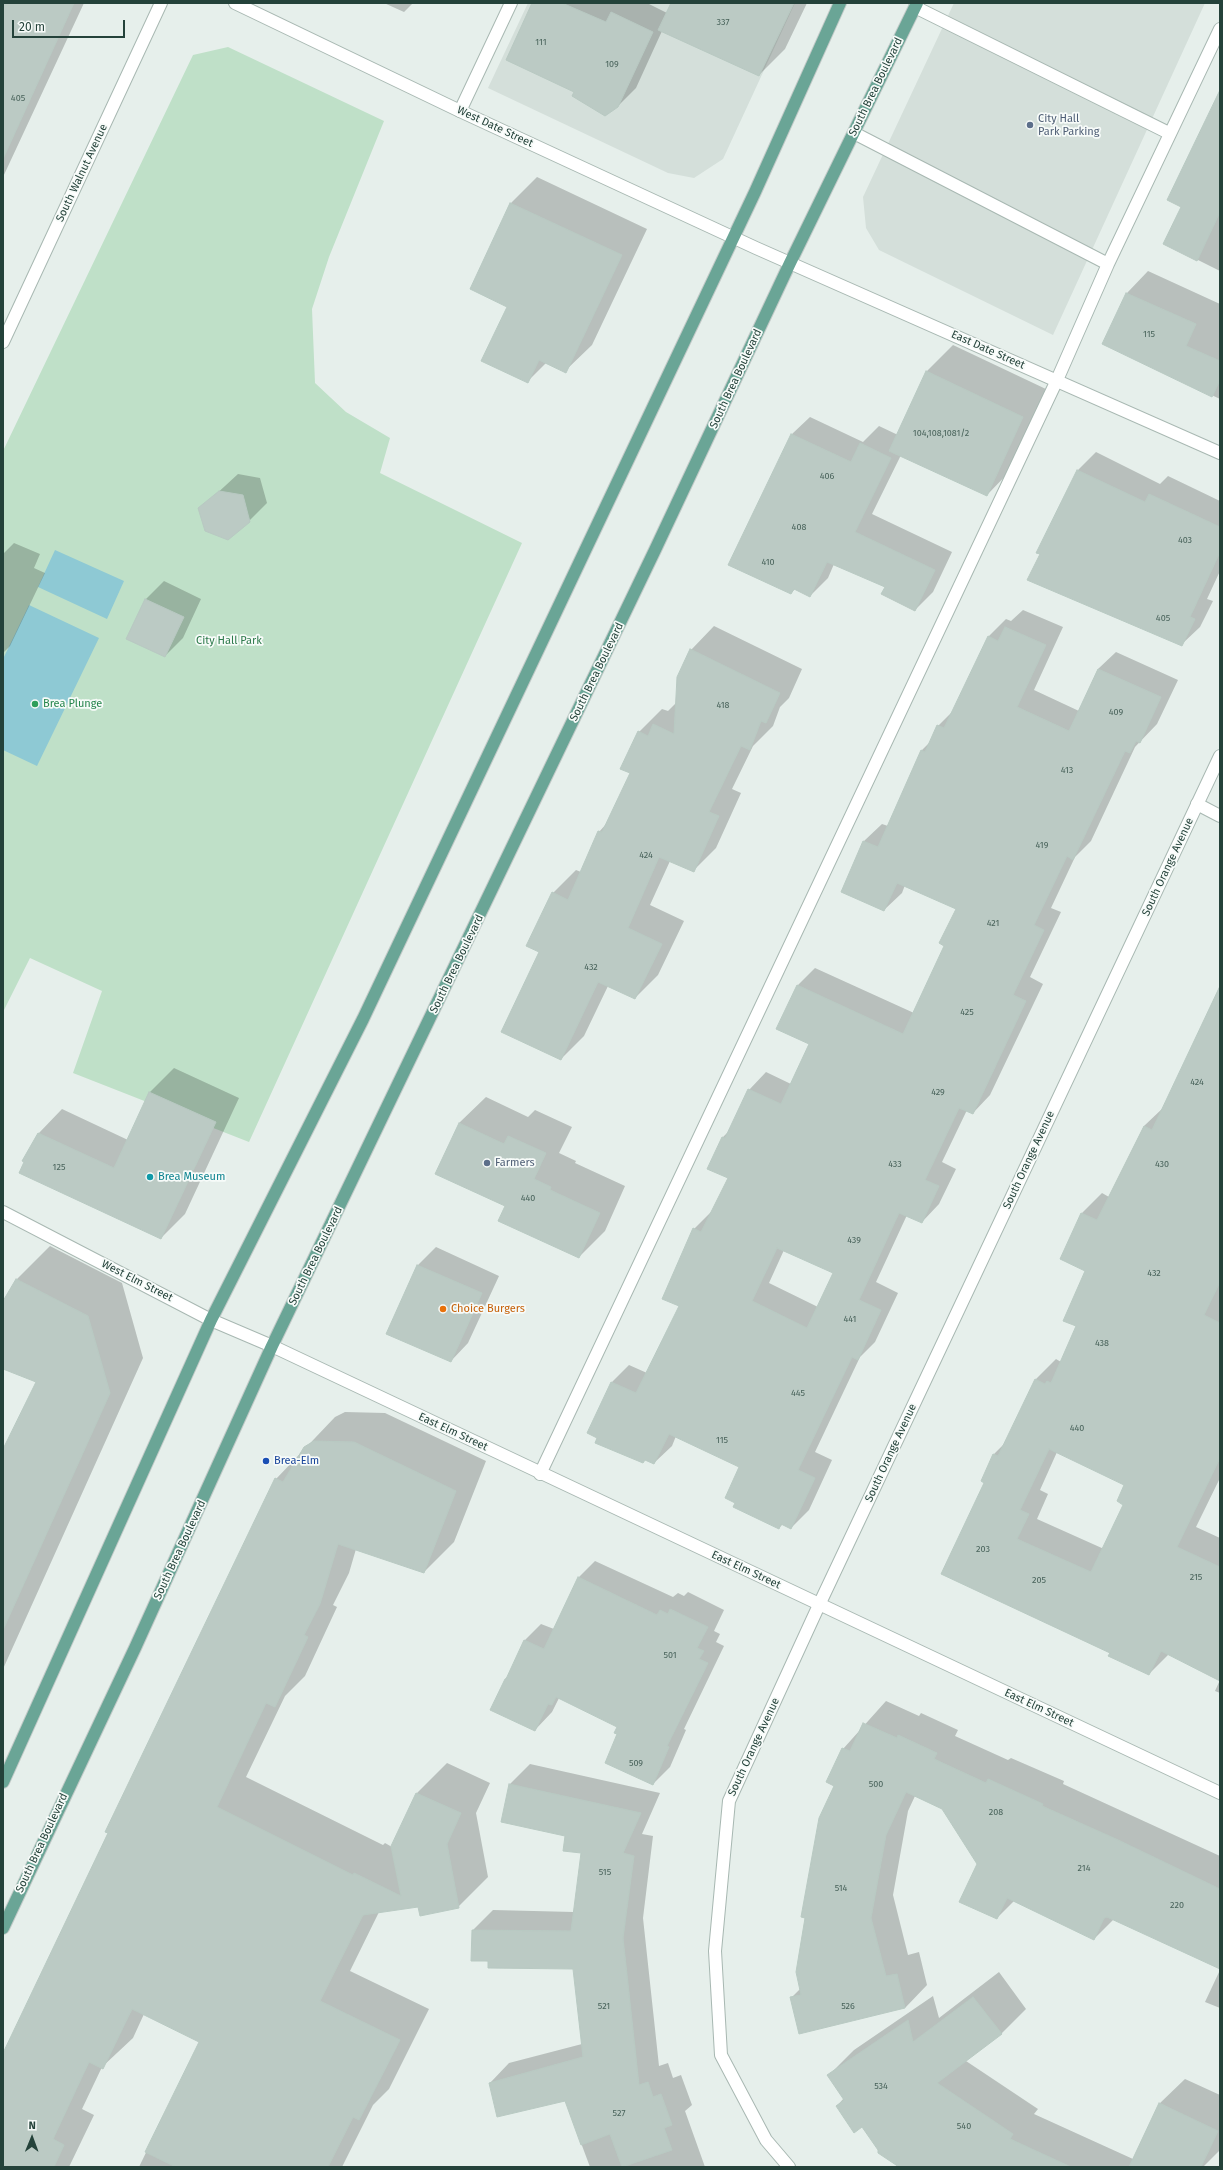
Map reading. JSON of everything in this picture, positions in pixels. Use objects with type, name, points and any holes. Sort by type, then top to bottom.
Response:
[{"type":"main road","points":[[3,1782],[211,1320],[363,1019],[732,237],[755,192],[840,3]]},
{"type":"main road","name":"South Brea Boulevard","points":[[3,1928],[135,1648],[272,1346],[651,558],[790,263],[916,5]]},
{"type":"street","name":"South Walnut Avenue","points":[[3,342],[161,3]]},
{"type":"street","name":"West Date Street","points":[[235,3],[460,111],[756,248]]},
{"type":"street","points":[[460,111],[512,3]]},
{"type":"street","points":[[916,5],[1169,133]]},
{"type":"street","points":[[540,1474],[1056,380],[1169,133],[1220,29]]},
{"type":"street","points":[[854,133],[1108,264]]},
{"type":"street","name":"East Date Street","points":[[756,248],[1220,453]]},
{"type":"street","name":"South Orange Avenue","points":[[789,2167],[766,2140],[721,2055],[715,1951],[729,1801],[819,1605],[1220,756]]},
{"type":"street","points":[[1198,804],[1220,816]]},
{"type":"street","name":"West Elm Street","points":[[3,1212],[211,1320],[272,1346]]},
{"type":"street","name":"East Elm Street","points":[[272,1346],[540,1474],[1220,1793]]},
{"type":"shaded area","points":[[528,3],[795,3],[723,159],[694,178],[668,173],[488,88]]},
{"type":"shaded area","name":"City Hall Park Parking","points":[[954,3],[1205,3],[1053,335],[879,250],[866,228],[863,197]]},
{"type":"green space","name":"City Hall Park","points":[[228,47],[384,121],[329,257],[312,309],[315,383],[346,412],[390,438],[380,473],[522,543],[249,1142],[73,1073],[102,991],[30,958],[3,1012],[3,451],[193,55]]},
{"type":"water","points":[[55,550],[124,581],[107,619],[38,587]]},
{"type":"water","name":"Brea Plunge","points":[[29,605],[99,638],[37,766],[3,750],[3,659]]},
{"type":"building","points":[[3,3],[74,3],[3,159]]},
{"type":"building","points":[[532,3],[562,3],[606,22],[611,12],[653,32],[618,107],[605,116],[572,96],[574,92],[506,60]]},
{"type":"building","points":[[671,3],[794,3],[759,76],[658,30]]},
{"type":"building","points":[[1220,90],[1220,212],[1197,261],[1163,244],[1181,207],[1167,200]]},
{"type":"building","points":[[510,203],[622,255],[566,373],[539,360],[528,383],[481,361],[507,307],[470,289]]},
{"type":"building","points":[[1126,293],[1196,324],[1186,346],[1220,361],[1220,380],[1212,397],[1102,344]]},
{"type":"building","points":[[926,371],[1023,417],[987,496],[889,451]]},
{"type":"building","points":[[791,434],[851,462],[860,443],[891,458],[855,532],[935,570],[915,611],[881,594],[885,587],[827,562],[810,597],[794,589],[791,594],[728,565]]},
{"type":"building","points":[[1077,470],[1145,502],[1149,494],[1220,527],[1220,552],[1190,617],[1195,619],[1182,646],[1027,580],[1040,554],[1036,553]]},
{"type":"building","points":[[219,491],[243,495],[250,522],[228,540],[205,531],[198,508]]},
{"type":"building","points":[[145,599],[184,617],[165,657],[126,639]]},
{"type":"building","points":[[1005,627],[1046,645],[1017,707],[1069,731],[1098,669],[1161,697],[1140,743],[1136,741],[1130,753],[1125,751],[1073,860],[1067,856],[1034,925],[1044,930],[1013,995],[1026,1001],[973,1114],[959,1108],[925,1180],[939,1186],[922,1223],[899,1213],[859,1300],[881,1310],[858,1360],[852,1357],[798,1470],[815,1478],[791,1529],[781,1524],[779,1529],[733,1507],[735,1503],[725,1498],[739,1467],[669,1434],[654,1464],[645,1460],[643,1463],[595,1443],[597,1438],[587,1433],[611,1382],[636,1393],[679,1306],[662,1299],[693,1228],[701,1232],[728,1178],[707,1169],[722,1137],[725,1138],[748,1089],[781,1104],[809,1044],[776,1029],[797,985],[903,1034],[944,946],[939,943],[956,909],[897,883],[884,911],[841,892],[863,841],[878,847],[921,750],[925,752],[937,725],[944,728],[988,636],[998,641]],"holes":[[[777,1248],[833,1273],[807,1328],[752,1301]]]},
{"type":"building","points":[[690,649],[780,693],[766,723],[761,721],[750,750],[741,746],[709,812],[719,816],[694,872],[659,857],[628,928],[662,944],[635,999],[598,982],[561,1060],[501,1032],[539,952],[526,946],[552,892],[568,900],[598,831],[602,832],[630,773],[620,769],[638,731],[648,736],[653,724],[674,734],[677,677]]},
{"type":"building","points":[[1220,986],[1220,1282],[1204,1315],[1220,1323],[1220,1458],[1177,1547],[1220,1567],[1220,1681],[1161,1651],[1149,1675],[1108,1656],[1110,1653],[941,1574],[984,1483],[981,1481],[993,1454],[998,1456],[1035,1379],[1045,1384],[1047,1381],[1051,1383],[1076,1326],[1063,1321],[1085,1271],[1060,1259],[1081,1213],[1097,1220],[1144,1126],[1152,1130]],"holes":[[[1049,1449],[1124,1485],[1117,1501],[1123,1505],[1091,1572],[1017,1539],[1029,1514],[1020,1510]]]},
{"type":"building","name":"Brea Museum","points":[[149,1092],[216,1122],[161,1239],[19,1173],[24,1162],[22,1161],[38,1133],[114,1168]]},
{"type":"building","points":[[459,1123],[504,1144],[508,1136],[546,1153],[534,1179],[551,1187],[550,1190],[600,1213],[579,1258],[498,1221],[505,1206],[435,1174]]},
{"type":"building","name":"Choice Burgers","points":[[417,1265],[482,1293],[451,1362],[386,1334]]},
{"type":"building","points":[[16,1279],[88,1316],[110,1393],[3,1630],[3,1449],[36,1382],[3,1369],[3,1301]]},
{"type":"building","points":[[314,1441],[354,1442],[456,1491],[424,1573],[338,1544],[320,1604],[304,1635],[308,1637],[275,1707],[266,1703],[217,1807],[353,1875],[354,1873],[401,1896],[391,1846],[416,1793],[461,1813],[447,1844],[459,1908],[420,1916],[418,1907],[363,1915],[320,2001],[400,2040],[359,2120],[353,2117],[328,2167],[176,2167],[145,2152],[199,2042],[132,2009],[103,2069],[89,2062],[53,2139],[64,2145],[54,2167],[3,2167],[3,2053],[108,1833],[105,1832],[275,1478],[283,1482],[304,1447]]},
{"type":"building","points":[[578,1577],[657,1615],[660,1610],[668,1614],[670,1609],[708,1627],[697,1648],[704,1651],[699,1659],[708,1663],[667,1746],[669,1747],[653,1785],[605,1763],[617,1734],[614,1733],[617,1727],[556,1697],[552,1705],[548,1704],[535,1731],[490,1710],[524,1640],[544,1649]]},
{"type":"building","points":[[863,1723],[897,1738],[898,1735],[937,1753],[934,1759],[986,1783],[988,1779],[1043,1804],[1042,1806],[1116,1839],[1220,1889],[1220,1969],[1107,1917],[1104,1918],[1094,1940],[1007,1898],[997,1919],[959,1902],[977,1864],[942,1809],[906,1792],[886,1835],[871,1918],[886,1976],[897,1974],[905,2008],[799,2034],[790,1997],[801,1995],[796,1972],[805,1918],[801,1917],[819,1818],[834,1786],[826,1782],[842,1748],[850,1751]]},
{"type":"building","points":[[509,1784],[641,1813],[623,1853],[634,1856],[623,1938],[639,2085],[648,2082],[653,2097],[661,2094],[672,2125],[664,2128],[672,2150],[622,2167],[610,2134],[581,2145],[565,2101],[497,2117],[489,2083],[583,2057],[573,1969],[488,1968],[488,1961],[471,1961],[472,1930],[571,1931],[581,1853],[563,1851],[565,1836],[501,1822]]},
{"type":"building","points":[[973,1997],[1002,2034],[937,2083],[1013,2134],[1010,2139],[1071,2167],[899,2167],[878,2153],[878,2150],[862,2127],[854,2133],[836,2106],[844,2100],[827,2075],[908,2020],[913,2042]]},
{"type":"building","points":[[1159,2103],[1218,2131],[1201,2167],[1129,2167]]},
{"type":"place","name":"City Hall Park Parking","points":[[1030,125]]},
{"type":"place","name":"Brea Plunge","points":[[35,704]]},
{"type":"place","name":"Farmers","points":[[487,1163]]},
{"type":"place","name":"Brea Museum","points":[[150,1177]]},
{"type":"place","name":"Choice Burgers","points":[[443,1309]]},
{"type":"place","name":"Brea-Elm","points":[[266,1461]]}]
